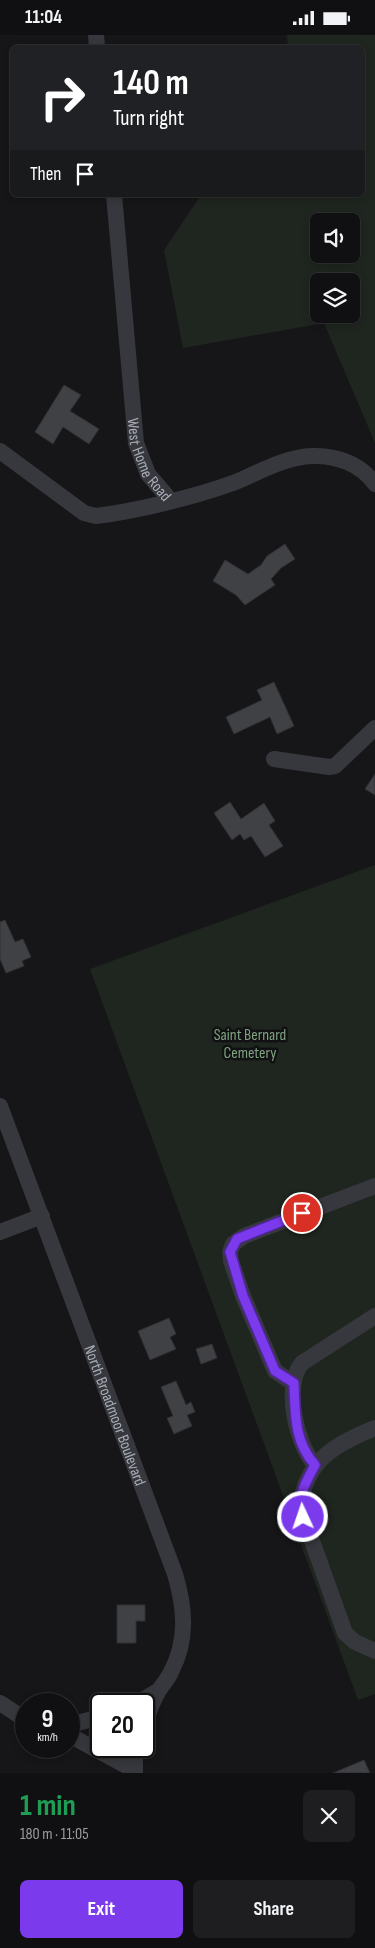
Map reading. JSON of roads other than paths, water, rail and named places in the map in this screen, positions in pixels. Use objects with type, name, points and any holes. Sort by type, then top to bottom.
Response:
[{"type":"street","name":"West Home Road","points":[[114,197],[136,443],[148,474],[170,500],[232,483],[296,458],[312,456],[332,457],[348,462],[361,469],[375,484]]},
{"type":"street","points":[[0,451],[84,513],[96,516],[116,514],[170,500]]},
{"type":"street","points":[[274,759],[329,767],[335,766],[375,728]]},
{"type":"street","name":"North Broadmoor Boulevard","points":[[0,1106],[182,1597],[184,1631],[180,1648],[171,1672],[155,1698]]},
{"type":"street","points":[[294,1383],[275,1371],[267,1354],[231,1261],[230,1252],[233,1244],[237,1239],[256,1230],[375,1186]]},
{"type":"street","points":[[0,1232],[42,1217]]},
{"type":"street","points":[[315,1465],[306,1455],[300,1441],[296,1423],[295,1371],[302,1363],[375,1316]]},
{"type":"street","points":[[375,1428],[346,1440],[315,1465],[302,1488],[300,1507],[346,1633],[355,1642],[375,1651]]},
{"type":"street","points":[[0,1703],[15,1713]]},
{"type":"street","points":[[80,1741],[135,1771],[135,1758]]},
{"type":"park label","name":"Saint Bernard Cemetery","points":[[250,1043]]}]
